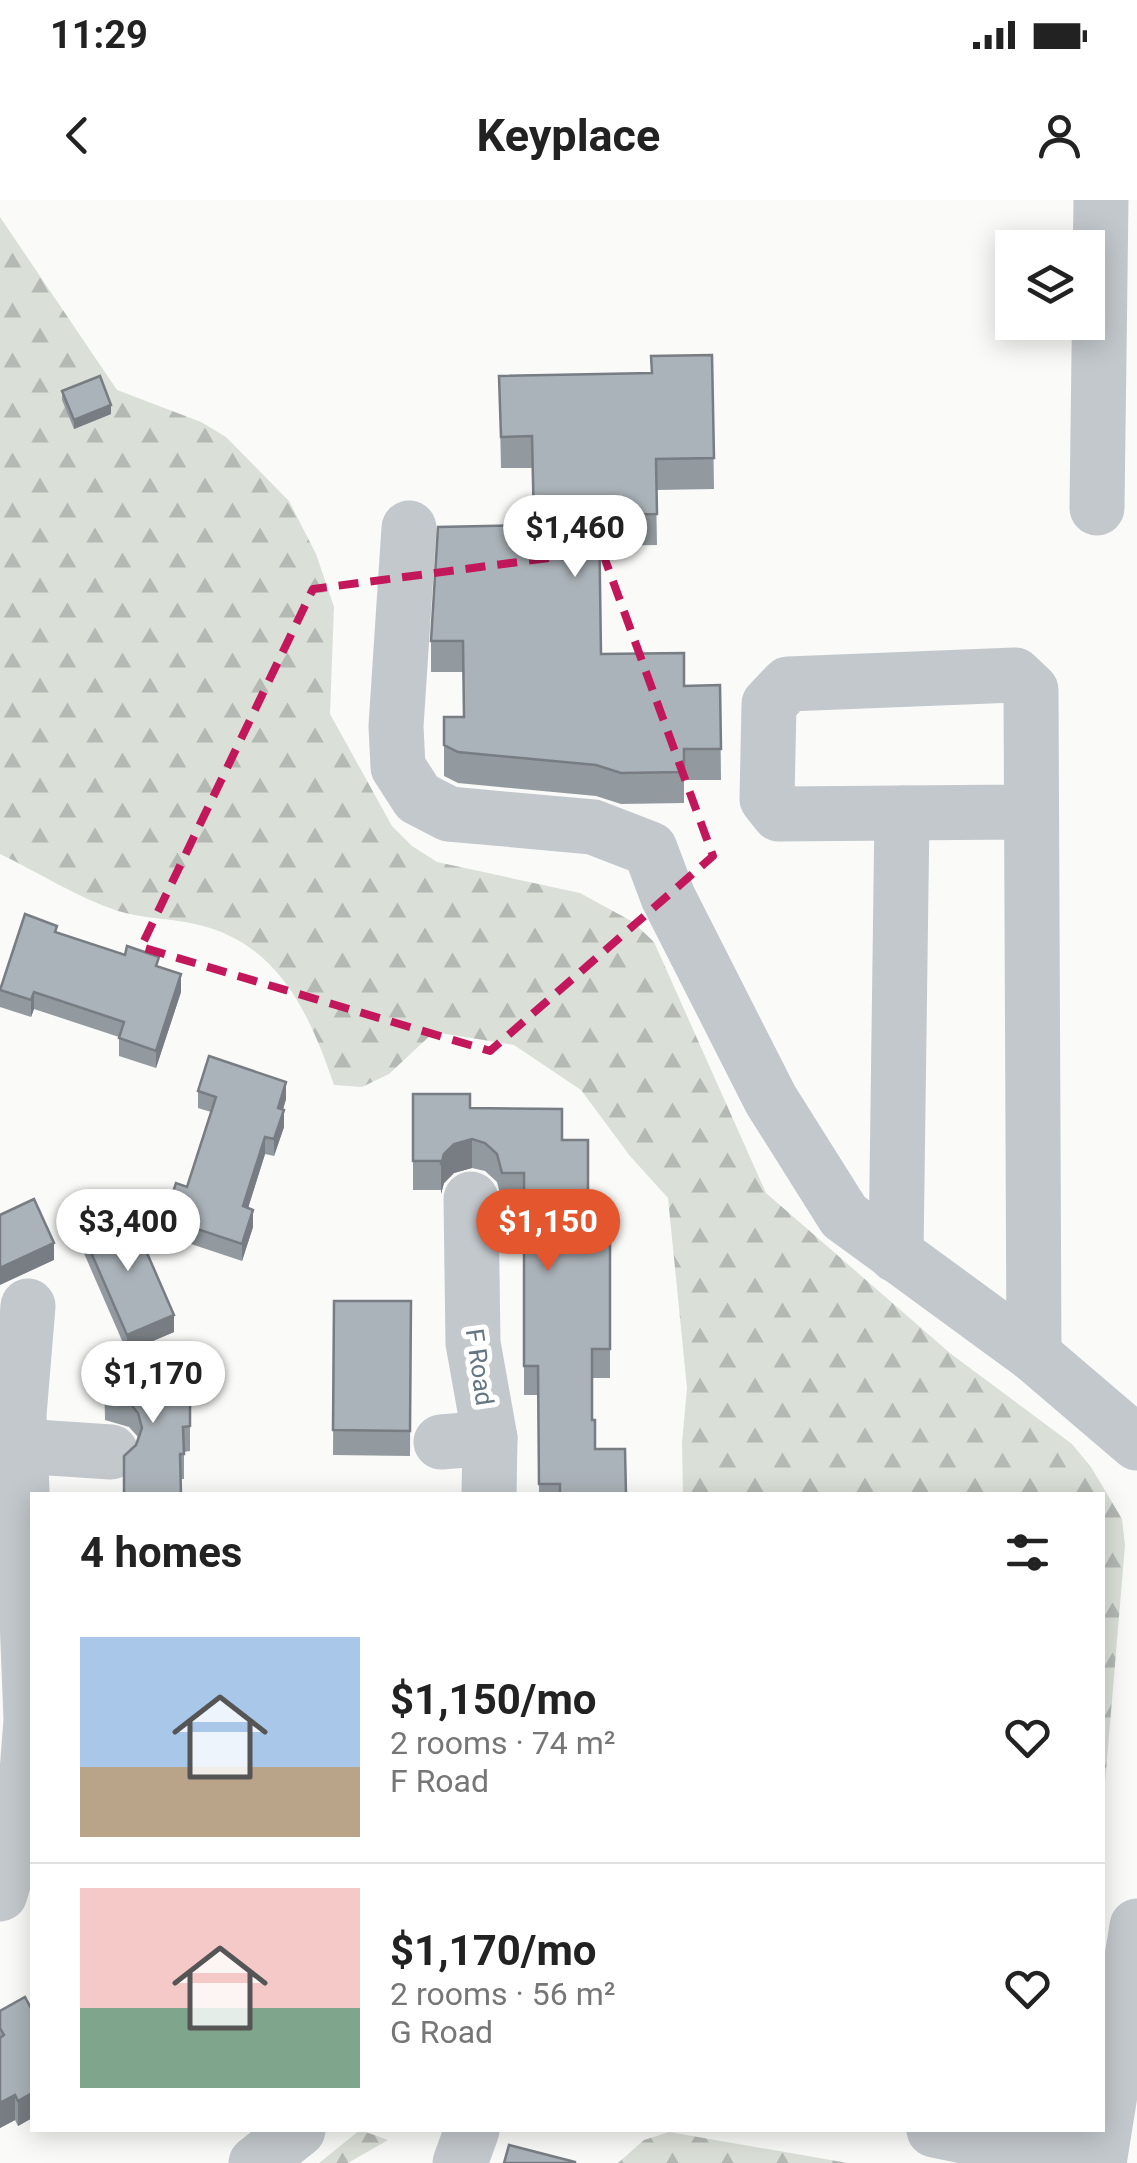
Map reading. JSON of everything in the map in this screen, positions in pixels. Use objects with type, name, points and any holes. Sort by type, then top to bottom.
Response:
[{"type":"street","points":[[1097,508],[1101,200]]},
{"type":"street","points":[[409,528],[396,726],[398,768],[418,798],[449,814],[594,827],[650,848],[668,897],[771,1100],[844,1216],[1034,1356],[1137,1444]]},
{"type":"street","points":[[1030,812],[779,814],[767,799],[769,704],[788,684],[1015,674],[1031,690],[1034,1356]]},
{"type":"street","points":[[896,1255],[902,813]]},
{"type":"street","name":"F Road","points":[[485,1226],[457,1341],[466,1440],[488,1492]]},
{"type":"street","points":[[17,1334],[20,1446],[28,1521],[14,1660],[30,1716]]},
{"type":"street","points":[[20,1446],[111,1452]]},
{"type":"street","points":[[5,1863],[24,1811],[30,1733]]},
{"type":"street","points":[[1105,2120],[1137,1926]]},
{"type":"street","points":[[256,2163],[295,2132]]},
{"type":"street","points":[[460,2163],[471,2132]]},
{"type":"street","points":[[944,2132],[1098,2163],[1103,2132]]},
{"type":"highlighted area","points":[[602,551],[713,856],[490,1051],[141,947],[313,589]]},
{"type":"green space","points":[[0,217],[117,390],[201,422],[226,437],[289,501],[316,554],[334,607],[330,714],[392,826],[412,846],[437,862],[580,893],[633,922],[654,942],[766,1193],[951,1354],[1072,1444],[1091,1467],[1122,1519],[1125,1545],[1105,1783],[1105,1492],[683,1492],[687,1388],[668,1198],[630,1156],[581,1090],[514,1045],[434,1032],[389,1074],[362,1087],[334,1085],[301,1007],[269,964],[248,946],[195,924],[137,916],[103,906],[0,854]]},
{"type":"green space","points":[[358,2132],[388,2140],[348,2163],[319,2163]]},
{"type":"green space","points":[[669,2132],[848,2163],[618,2163],[644,2140]]},
{"type":"building","points":[[712,355],[714,458],[656,459],[657,514],[599,515],[601,654],[684,653],[684,686],[720,685],[721,749],[684,749],[684,772],[621,773],[596,765],[458,752],[444,745],[444,717],[464,717],[463,641],[431,641],[438,527],[534,525],[532,436],[501,437],[499,376],[652,373],[651,356]]},
{"type":"building","points":[[100,376],[111,405],[74,420],[62,391]]},
{"type":"building","points":[[25,914],[57,926],[55,932],[125,955],[127,946],[159,957],[156,966],[181,974],[156,1051],[119,1038],[124,1022],[34,992],[31,1000],[0,990]]},
{"type":"building","points":[[209,1056],[286,1082],[278,1108],[284,1110],[274,1139],[265,1137],[243,1206],[253,1210],[242,1244],[164,1218],[176,1183],[187,1187],[216,1097],[198,1091]]},
{"type":"building","points":[[413,1094],[470,1094],[470,1108],[562,1109],[562,1140],[588,1140],[588,1194],[594,1194],[594,1212],[610,1212],[610,1349],[592,1349],[595,1449],[625,1449],[626,1492],[560,1492],[560,1484],[539,1484],[538,1366],[524,1366],[524,1173],[502,1173],[497,1154],[485,1143],[472,1139],[454,1144],[444,1154],[441,1165],[441,1161],[413,1161]]},
{"type":"building","points":[[34,1199],[54,1243],[0,1268],[0,1215]]},
{"type":"building","points":[[130,1214],[174,1315],[127,1335],[83,1234]]},
{"type":"building","points":[[334,1301],[411,1301],[410,1431],[333,1430]]},
{"type":"building","points":[[183,1367],[183,1393],[190,1393],[190,1426],[183,1427],[181,1492],[124,1492],[124,1456],[136,1445],[142,1428],[138,1413],[129,1402],[105,1396],[104,1368]]},
{"type":"building","points":[[25,1997],[30,2006],[30,2094],[18,2101],[15,2095],[0,2103],[0,2038],[4,2035],[0,2011]]},
{"type":"building","points":[[509,2145],[575,2162],[575,2163],[504,2163]]}]
